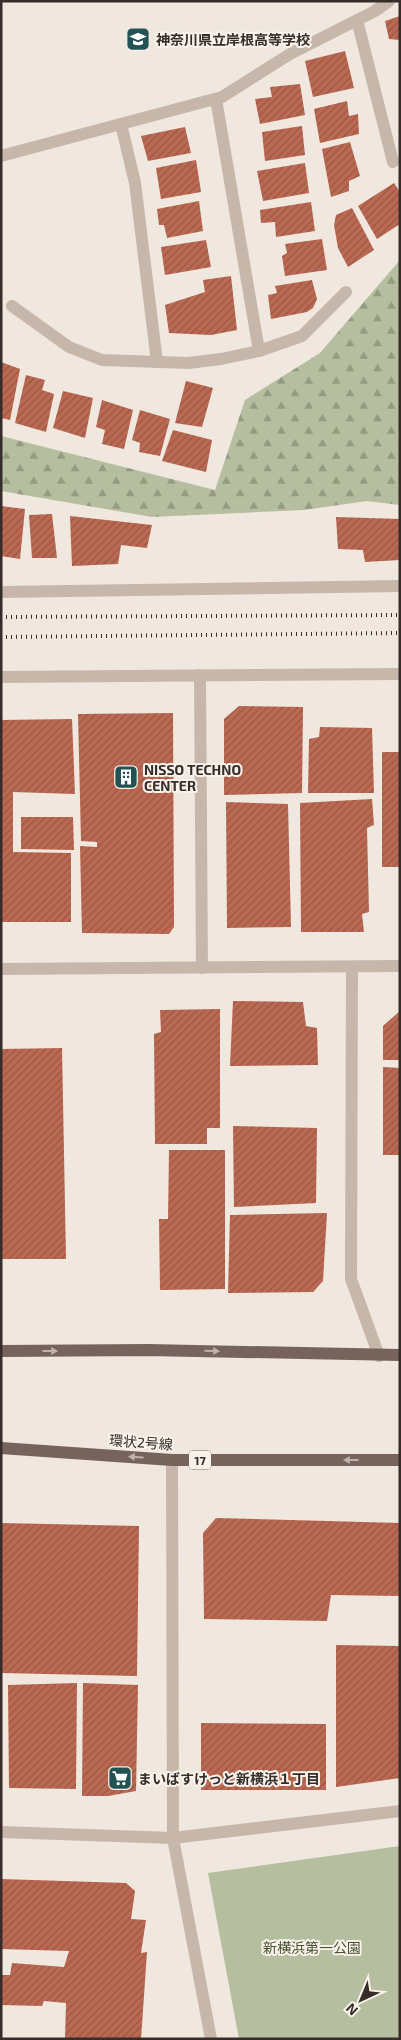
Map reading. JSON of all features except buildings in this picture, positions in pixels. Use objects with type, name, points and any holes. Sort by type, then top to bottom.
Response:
[{"type":"main road","points":[[1,1351],[148,1350],[400,1355]]},
{"type":"main road","name":"環状2号線","points":[[1,1448],[172,1460],[400,1460]]},
{"type":"street","points":[[1,156],[216,99],[290,54],[357,20],[389,1]]},
{"type":"street","points":[[357,20],[393,162]]},
{"type":"street","points":[[216,99],[258,351]]},
{"type":"street","points":[[121,124],[135,183],[157,362]]},
{"type":"street","points":[[12,306],[69,347],[102,360],[188,363],[258,351],[302,336],[346,292]]},
{"type":"street","points":[[1,592],[400,586]]},
{"type":"street","points":[[1,677],[400,674]]},
{"type":"street","points":[[200,675],[202,968]]},
{"type":"street","points":[[1,969],[400,966]]},
{"type":"street","points":[[352,967],[351,1280],[378,1356]]},
{"type":"street","points":[[172,1460],[173,1838],[211,2039]]},
{"type":"street","points":[[1,1832],[173,1838],[400,1811]]},
{"type":"green space","points":[[400,260],[400,505],[367,501],[304,510],[152,517],[1,491],[1,436],[215,490],[245,400],[320,353]]},
{"type":"green space","name":"新横浜第一公園","points":[[400,1846],[400,2039],[239,2039],[208,1873]]},
{"type":"railway","points":[[1,617],[400,615]]},
{"type":"railway","points":[[1,637],[400,633]]},
{"type":"place","name":"神奈川県立岸根高等学校","points":[[138,39]]},
{"type":"place","name":"NISSO TECHNO CENTER","points":[[126,777]]},
{"type":"place","name":"まいばすけっと新横浜１丁目","points":[[120,1778]]}]
